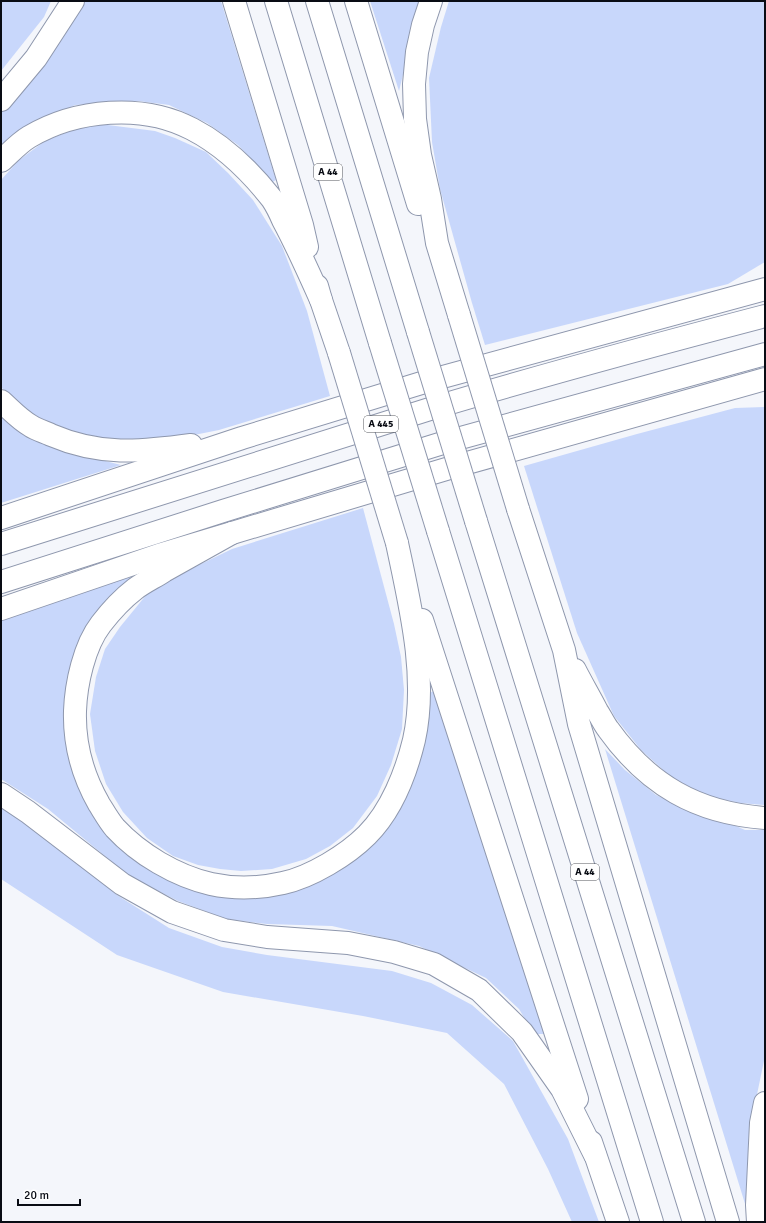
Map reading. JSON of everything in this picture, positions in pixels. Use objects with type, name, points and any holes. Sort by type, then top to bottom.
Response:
[{"type":"highway","points":[[1,100],[36,58],[73,1]]},
{"type":"highway","points":[[234,1],[302,225],[321,300],[339,353],[397,543],[618,1222]]},
{"type":"highway","name":"A 44","points":[[276,1],[380,343],[652,1222]]},
{"type":"highway","name":"A 44","points":[[317,1],[476,521],[694,1222]]},
{"type":"highway","points":[[356,1],[417,202],[437,243]]},
{"type":"highway","points":[[431,1],[423,25],[417,52],[414,84],[415,120],[420,155],[430,199],[437,243],[518,509],[564,650],[579,724],[728,1222]]},
{"type":"highway","points":[[1,161],[28,138],[54,125],[78,117],[110,113],[137,113],[164,118],[191,128],[214,142],[232,156],[272,200],[291,234],[321,300]]},
{"type":"highway","points":[[726,300],[765,275]]},
{"type":"highway","points":[[1,518],[242,438],[428,382],[765,289]]},
{"type":"highway","name":"A 445","points":[[1,544],[212,476],[435,407],[654,345],[765,316]]},
{"type":"highway","points":[[1,582],[446,442],[765,354]]},
{"type":"highway","points":[[1,609],[162,554],[461,465],[765,379]]},
{"type":"highway","points":[[738,386],[765,388]]},
{"type":"highway","points":[[1,401],[32,427],[62,440],[83,446],[107,450],[130,451],[166,448],[242,438]]},
{"type":"highway","points":[[232,533],[136,588],[99,626],[88,648],[80,674],[76,699],[75,721],[82,764],[89,786],[114,827],[148,856],[167,868],[210,884],[233,887],[284,883],[330,863],[347,852],[368,834],[383,815],[397,790],[407,768],[414,738],[419,704],[414,633],[410,603],[397,543]]},
{"type":"highway","points":[[564,650],[607,729],[630,756],[652,777],[672,791],[695,802],[722,811],[745,816],[765,818]]},
{"type":"highway","points":[[1,794],[28,812],[122,884],[172,912],[224,930],[267,937],[348,943],[394,952],[434,964],[479,990],[522,1032],[562,1089],[595,1155]]},
{"type":"highway","points":[[758,1222],[757,1205],[761,1123],[765,1103]]},
{"type":"shaded area","points":[[1,1],[51,1],[44,17],[1,71]]},
{"type":"shaded area","points":[[80,1],[221,1],[276,180],[271,183],[265,174],[238,145],[207,123],[169,105],[138,101],[75,105],[18,131],[1,145],[1,110]]},
{"type":"shaded area","points":[[370,1],[421,1],[399,91]]},
{"type":"shaded area","points":[[449,1],[765,1],[765,262],[728,284],[485,345],[440,189],[432,142],[429,78],[441,27]]},
{"type":"shaded area","points":[[100,124],[155,131],[206,152],[253,200],[282,246],[307,311],[330,396],[219,430],[159,442],[91,439],[40,419],[19,406],[1,387],[1,180],[19,160],[45,141],[80,127]]},
{"type":"shaded area","points":[[765,407],[765,805],[740,803],[707,796],[671,777],[641,750],[614,716],[577,633],[524,466],[735,408]]},
{"type":"shaded area","points":[[1,415],[62,450],[121,465],[1,503]]},
{"type":"shaded area","points":[[363,508],[394,624],[401,657],[404,690],[402,729],[391,765],[377,796],[353,828],[330,846],[306,859],[272,869],[241,871],[220,869],[198,865],[173,856],[147,838],[123,812],[106,784],[95,751],[90,714],[96,677],[105,649],[120,627],[147,594],[176,576],[232,549]]},
{"type":"shaded area","points":[[129,575],[132,580],[67,694],[110,833],[260,897],[389,823],[429,693],[434,691],[547,1034],[534,1034],[519,1009],[486,978],[419,946],[332,926],[267,924],[226,919],[178,901],[129,876],[48,809],[1,779],[1,617]]},
{"type":"shaded area","points":[[605,749],[625,770],[656,795],[704,817],[745,830],[765,830],[765,1056],[749,1133],[746,1207]]},
{"type":"shaded area","points":[[1,807],[24,820],[117,895],[169,928],[222,947],[267,955],[392,971],[431,983],[472,1005],[513,1041],[568,1139],[599,1222],[572,1222],[548,1169],[504,1084],[447,1033],[363,1016],[223,992],[117,955],[1,879]]}]
